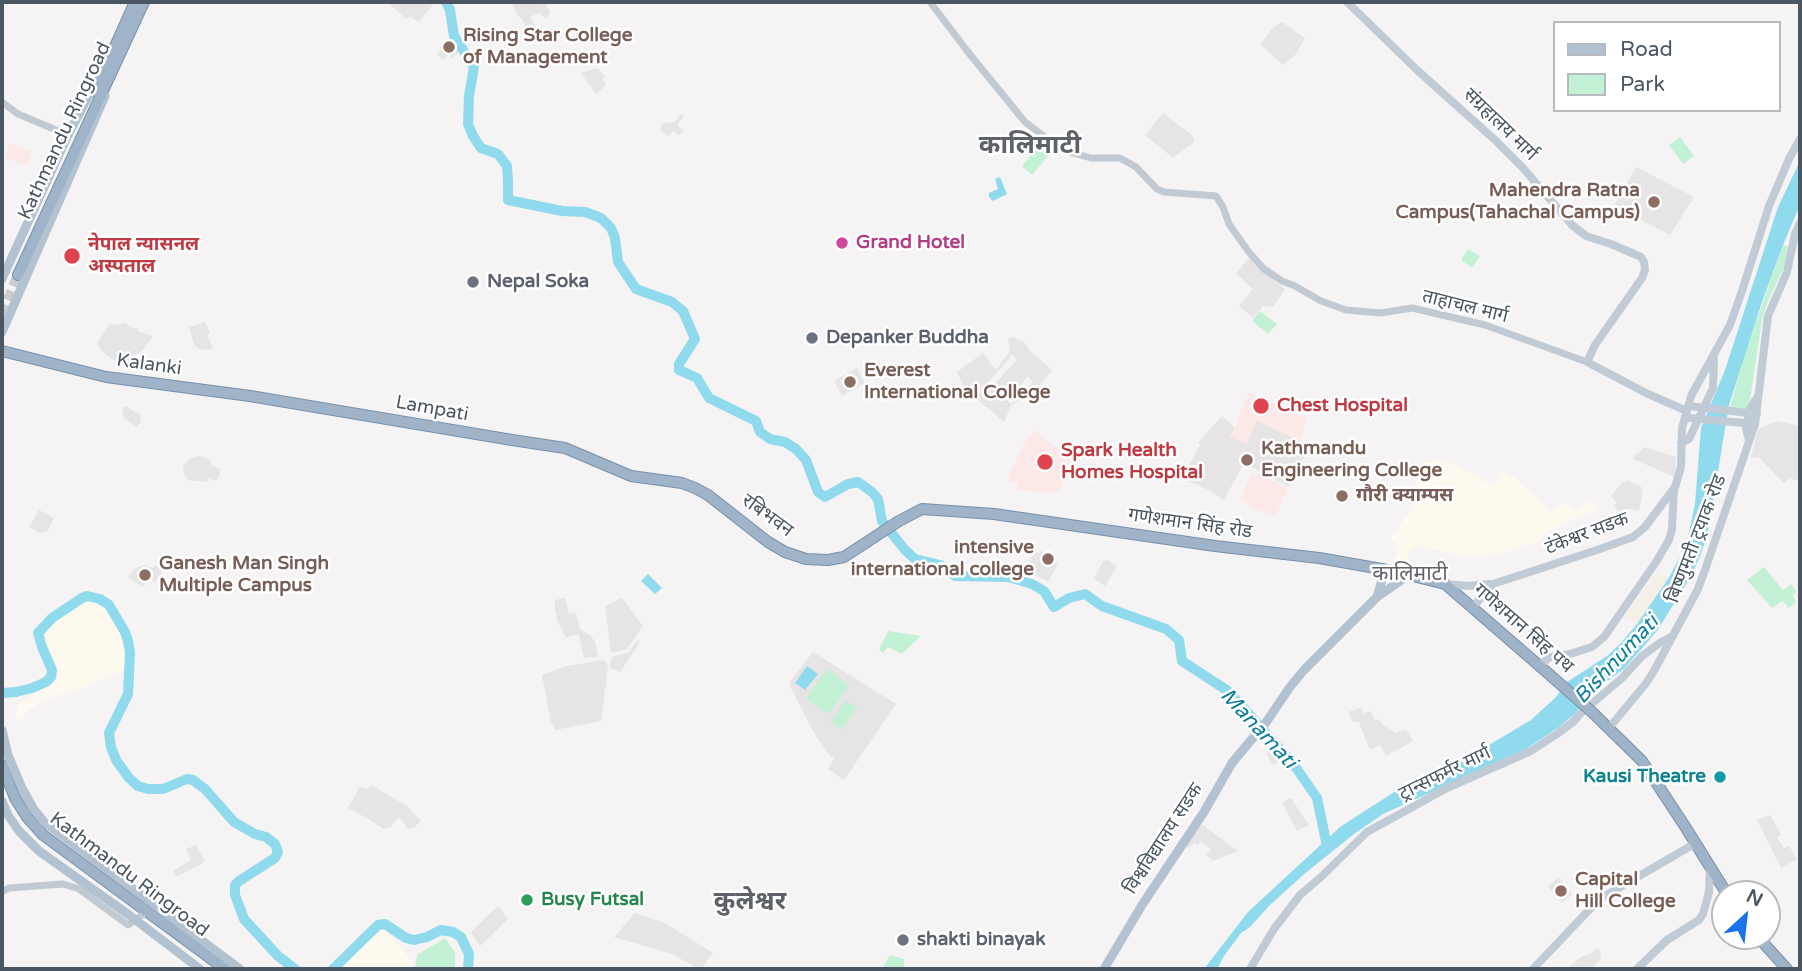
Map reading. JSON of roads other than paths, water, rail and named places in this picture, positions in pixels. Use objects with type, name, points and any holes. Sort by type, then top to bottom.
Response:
[{"type":"highway","name":"Kathmandu Ringroad","points":[[111,63],[135,2]]},
{"type":"highway","name":"Kathmandu Ringroad","points":[[15,274],[75,138],[144,2]]},
{"type":"highway","name":"Kalanki","points":[[2,351],[106,377],[292,404]]},
{"type":"highway","name":"Lampati","points":[[292,404],[565,448],[631,476],[682,483],[708,495]]},
{"type":"highway","name":"रबिभवन","points":[[708,495],[768,542],[806,559],[828,560],[844,557],[922,509]]},
{"type":"highway","name":"गणेशमान सिंह रोड","points":[[922,509],[994,514],[1319,558],[1410,575]]},
{"type":"highway","name":"गणेशमान सिंह पथ","points":[[1410,575],[1445,584],[1609,728],[1646,767],[1718,880]]},
{"type":"highway","name":"Kathmandu Ringroad","points":[[2,765],[15,798],[34,825],[51,841],[225,969]]},
{"type":"highway","name":"Kathmandu Ringroad","points":[[2,782],[9,800],[24,823],[46,844],[77,859],[139,918],[215,969]]},
{"type":"highway","points":[[1770,950],[1787,969]]},
{"type":"main road","name":"संग्रहालय मार्ग","points":[[1347,2],[1423,76],[1495,140],[1572,225],[1594,239],[1636,254],[1644,261],[1642,278],[1595,345],[1587,362]]},
{"type":"main road","points":[[2,279],[68,135],[111,63]]},
{"type":"main road","points":[[2,332],[104,99],[111,63]]},
{"type":"main road","points":[[1681,443],[1689,439],[1713,388],[1714,357],[1734,313],[1769,206],[1800,139]]},
{"type":"main road","points":[[1750,443],[1746,428],[1750,409],[1757,396],[1768,316],[1787,272],[1794,234],[1800,223]]},
{"type":"main road","name":"टंकेश्वर सडक","points":[[1493,584],[1633,537],[1645,527],[1675,487],[1681,467],[1681,443],[1688,413],[1699,380],[1714,357]]},
{"type":"main road","name":"ताहाचल मार्ग","points":[[1587,362],[1688,413]]},
{"type":"main road","name":"बिष्णुमती ट्रयाक रोड","points":[[1609,728],[1647,682],[1698,589],[1750,443],[1757,414],[1757,396]]},
{"type":"main road","points":[[1688,413],[1757,414]]},
{"type":"main road","points":[[1688,413],[1755,424]]},
{"type":"main road","points":[[1539,666],[1550,657],[1592,647],[1604,637],[1666,546],[1671,535],[1675,487]]},
{"type":"main road","points":[[1654,516],[1673,520]]},
{"type":"main road","points":[[1377,597],[1385,569]]},
{"type":"main road","name":"विश्वविद्यालय सडक","points":[[1104,969],[1232,763],[1267,721],[1290,687],[1377,597],[1410,575]]},
{"type":"main road","points":[[1445,584],[1493,584]]},
{"type":"main road","points":[[1472,608],[1493,584]]},
{"type":"main road","name":"ट्रान्सफर्मर मार्ग","points":[[1251,967],[1274,929],[1300,895],[1367,832],[1447,788],[1531,751],[1573,722],[1642,656],[1673,636]]},
{"type":"main road","points":[[2,730],[15,774],[33,808],[77,859],[240,969]]},
{"type":"main road","points":[[2,801],[19,831],[39,851],[139,918],[200,969]]},
{"type":"main road","points":[[1533,969],[1603,897],[1696,843]]},
{"type":"main road","points":[[1637,969],[1667,940],[1692,926],[1703,914],[1709,892],[1710,866]]},
{"type":"street","name":"ताहाचल मार्ग","points":[[930,2],[1025,122],[1062,150],[1091,158],[1120,158],[1136,167],[1157,189],[1164,192],[1216,197],[1223,207],[1228,224],[1248,251],[1282,281],[1321,301],[1346,310],[1381,313],[1412,308],[1485,325],[1587,362]]},
{"type":"street","points":[[2,102],[18,114],[68,135]]},
{"type":"street","points":[[2,892],[9,888],[63,884],[90,897],[128,925],[139,918]]},
{"type":"water","name":"Bishnumati","points":[[1800,161],[1800,205],[1762,302],[1729,405],[1707,537],[1690,578],[1657,631],[1624,669],[1596,689],[1576,713],[1558,728],[1523,751],[1383,814],[1303,875],[1269,906],[1241,933],[1217,969],[1204,969],[1248,912],[1340,827],[1405,785],[1462,761],[1531,720],[1556,697],[1567,682],[1607,656],[1637,624],[1668,579],[1686,546],[1695,504],[1701,428],[1725,370],[1778,207]]},
{"type":"water","points":[[1000,177],[1007,194],[993,201],[989,193],[998,189],[995,179]]},
{"type":"water","points":[[648,574],[662,588],[655,594],[641,581]]},
{"type":"water","points":[[807,666],[818,674],[805,690],[795,683]]},
{"type":"waterway","name":"Manamati","points":[[446,2],[454,36],[474,67],[468,124],[481,148],[498,154],[507,166],[508,200],[562,211],[585,212],[601,218],[611,228],[618,262],[636,289],[672,302],[683,311],[695,339],[679,364],[679,370],[697,378],[709,398],[756,421],[760,432],[770,439],[785,442],[796,449],[806,460],[818,492],[825,497],[848,484],[858,482],[872,492],[878,499],[882,521],[915,559],[940,565],[955,576],[1008,577],[1032,584],[1044,591],[1054,607],[1069,598],[1085,594],[1102,606],[1166,629],[1179,640],[1182,661],[1228,691],[1292,762],[1317,798],[1327,846]]},
{"type":"waterway","points":[[2,693],[32,688],[51,677],[52,670],[38,633],[52,618],[87,596],[100,599],[109,605],[125,632],[130,653],[128,694],[109,733],[116,760],[129,778],[138,786],[148,789],[163,789],[187,779],[193,780],[205,789],[234,822],[275,844],[278,852],[275,858],[239,881],[235,885],[235,895],[244,919],[278,956],[295,969]]},
{"type":"waterway","points":[[333,969],[378,925],[385,924],[406,938],[414,940],[441,930],[453,932],[461,937],[469,954],[468,969]]},
{"type":"tunnel","points":[[2,314],[18,275]]},
{"type":"place","name":"Rising Star College of Management","points":[[449,47]]},
{"type":"place","name":"Mahendra Ratna Campus(Tahachal Campus)","points":[[1654,202]]},
{"type":"place","name":"Grand Hotel","points":[[842,243]]},
{"type":"place","name":"नेपाल न्यासनल अस्पताल","points":[[72,256]]},
{"type":"place","name":"Nepal Soka","points":[[473,282]]},
{"type":"place","name":"Depanker Buddha","points":[[812,338]]},
{"type":"place","name":"Everest International College","points":[[850,382]]},
{"type":"place","name":"Chest Hospital","points":[[1261,406]]},
{"type":"place","name":"Kathmandu Engineering College","points":[[1247,460]]},
{"type":"place","name":"Spark Health Homes Hospital","points":[[1045,462]]},
{"type":"place","name":"गौरी क्याम्पस","points":[[1342,496]]},
{"type":"place","name":"intensive international college","points":[[1048,559]]},
{"type":"place","name":"Ganesh Man Singh Multiple Campus","points":[[145,575]]},
{"type":"place","name":"Kausi Theatre","points":[[1720,777]]},
{"type":"place","name":"Capital Hill College","points":[[1561,891]]},
{"type":"place","name":"Busy Futsal","points":[[527,900]]},
{"type":"place","name":"shakti binayak","points":[[903,940]]},
{"type":"district","name":"कालिमाटी","points":[[1030,146]]},
{"type":"district","name":"कालिमाटी","points":[[1410,574]]},
{"type":"district","name":"कुलेश्वर","points":[[750,902]]}]
